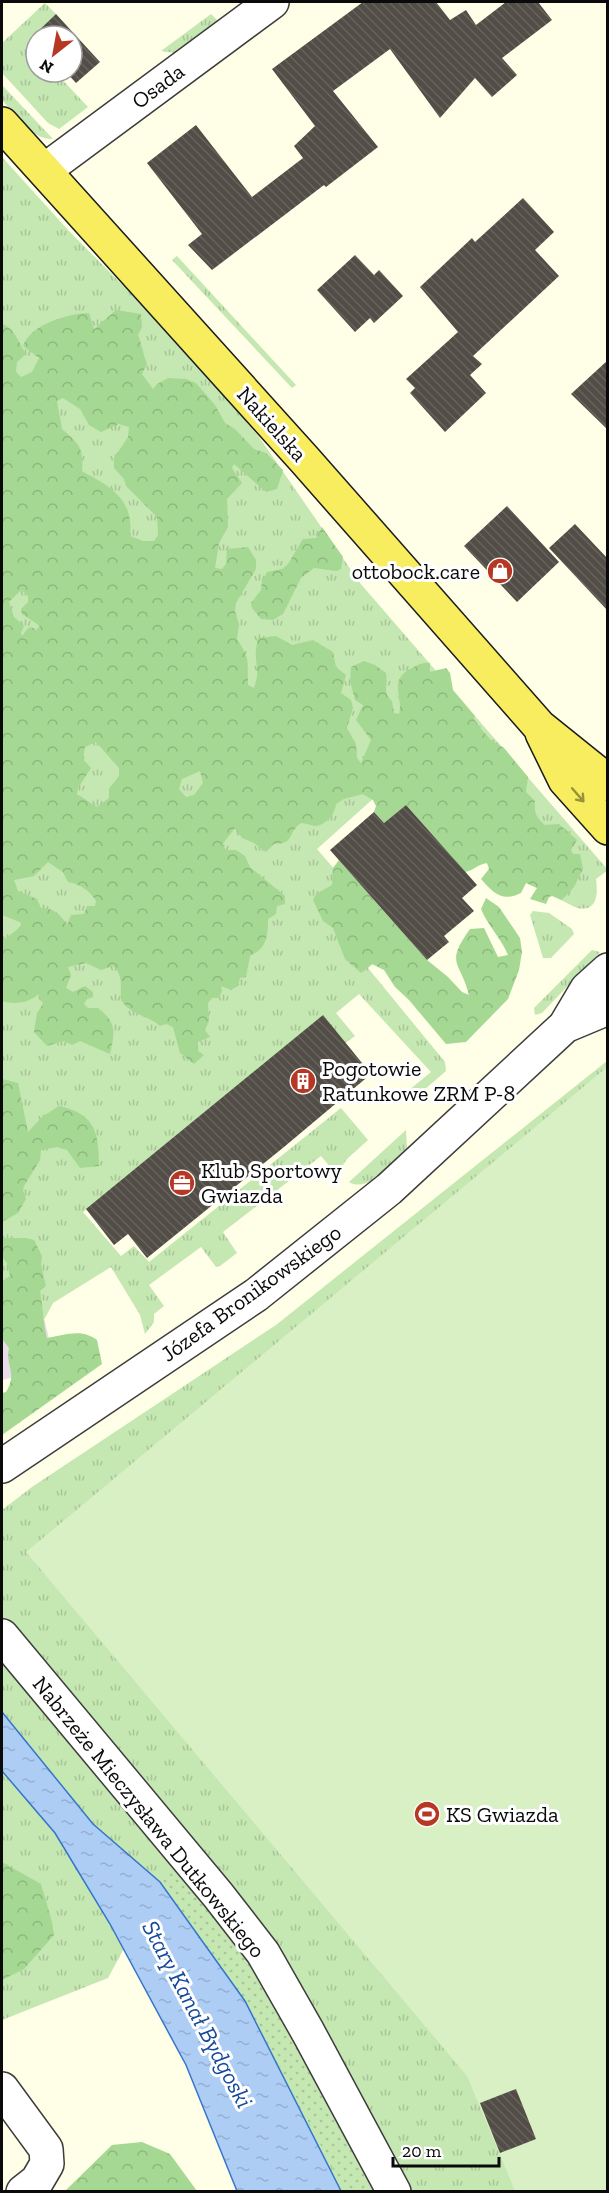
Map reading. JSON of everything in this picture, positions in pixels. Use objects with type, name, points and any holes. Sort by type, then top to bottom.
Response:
[{"type":"main road","name":"Nakielska","points":[[2,124],[304,459],[539,726],[608,784]]},
{"type":"main road","name":"Nakielska","points":[[539,726],[565,780],[608,828]]},
{"type":"street","name":"Osada","points":[[45,170],[272,2]]},
{"type":"street","name":"Józefa Bronikowskiego","points":[[2,1466],[256,1295],[389,1189],[565,1026],[588,989],[608,970]]},
{"type":"street","name":"Józefa Bronikowskiego","points":[[565,1026],[608,1008]]},
{"type":"street","name":"Nabrzeże Mieczysława Dutkowskiego","points":[[2,1636],[263,1953],[394,2192]]},
{"type":"street","points":[[2,2090],[46,2149],[47,2164],[38,2181],[23,2192]]},
{"type":"shaded area","points":[[44,1318],[56,1367],[2,1380],[2,1329]]},
{"type":"green space","points":[[45,3],[56,14],[46,24],[24,24],[24,84],[66,84],[88,107],[59,129],[48,123],[2,73],[2,43]]},
{"type":"green space","points":[[211,14],[217,20],[215,27],[182,54],[161,51]]},
{"type":"green space","points":[[2,85],[53,139],[30,131],[18,119],[2,100]]},
{"type":"green space","points":[[2,157],[68,230],[178,341],[259,437],[360,583],[608,870],[596,879],[597,891],[592,905],[584,909],[577,908],[468,854],[403,794],[374,798],[317,849],[398,943],[368,968],[445,1062],[446,1071],[410,1102],[408,1091],[431,1072],[359,994],[336,1013],[355,1036],[344,1044],[236,1088],[83,1212],[121,1256],[134,1246],[149,1262],[341,1108],[368,1140],[348,1158],[336,1174],[321,1156],[223,1232],[237,1253],[220,1266],[216,1267],[201,1247],[149,1285],[164,1306],[154,1314],[154,1322],[145,1334],[140,1315],[111,1267],[53,1303],[45,1318],[2,1329]]},
{"type":"green space","points":[[177,256],[296,385],[292,388],[172,260]]},
{"type":"green space","points":[[116,310],[141,314],[142,327],[138,335],[147,364],[142,374],[153,389],[168,378],[186,379],[196,383],[215,405],[225,423],[235,429],[254,449],[266,453],[283,470],[277,489],[266,492],[234,464],[232,468],[242,483],[227,499],[228,527],[219,543],[215,568],[222,569],[226,564],[227,549],[248,547],[256,560],[256,569],[236,603],[235,611],[239,625],[237,639],[247,661],[248,685],[254,688],[257,679],[258,638],[276,636],[292,645],[313,640],[333,652],[336,667],[346,675],[341,693],[351,700],[353,708],[347,728],[356,744],[357,758],[361,763],[371,740],[356,720],[363,705],[355,700],[350,681],[351,667],[364,661],[386,673],[387,695],[392,701],[394,713],[399,714],[398,683],[404,673],[425,663],[430,663],[430,672],[446,668],[450,673],[453,690],[475,716],[474,719],[482,730],[491,740],[504,748],[528,777],[526,792],[535,801],[535,812],[540,820],[545,825],[559,824],[577,840],[571,850],[573,854],[580,854],[583,869],[574,887],[562,900],[552,896],[546,904],[530,899],[537,888],[526,883],[521,893],[515,896],[499,895],[481,879],[489,869],[487,863],[465,872],[406,805],[384,823],[374,812],[376,806],[373,800],[363,794],[344,799],[336,804],[330,818],[320,825],[301,823],[288,840],[281,844],[274,844],[266,852],[242,838],[235,828],[222,845],[226,850],[236,850],[245,856],[250,867],[285,896],[285,904],[277,906],[276,914],[268,919],[265,941],[256,953],[250,956],[246,977],[240,978],[238,986],[231,990],[221,986],[222,991],[219,998],[212,998],[208,1003],[209,1021],[205,1030],[210,1037],[198,1042],[198,1051],[204,1055],[194,1064],[180,1053],[173,1027],[166,1024],[160,1026],[130,1010],[121,1000],[120,978],[113,966],[101,970],[86,963],[68,967],[71,975],[66,988],[73,992],[85,986],[93,992],[93,997],[87,999],[84,1004],[88,1008],[98,1008],[109,1018],[113,1028],[110,1054],[80,1041],[72,1045],[64,1041],[47,1046],[34,1032],[37,1013],[43,1004],[38,994],[21,1002],[2,1001],[2,941],[16,931],[22,923],[2,915],[2,324],[13,332],[26,354],[17,362],[16,372],[21,377],[32,372],[39,358],[23,346],[33,332],[41,326],[71,315],[89,313],[94,329]],"holes":[[[63,398],[80,409],[89,425],[101,432],[119,424],[129,427],[128,437],[114,458],[114,468],[124,479],[126,486],[157,517],[158,535],[154,541],[143,541],[130,536],[130,523],[124,503],[111,489],[82,471],[81,451],[62,429],[57,401]],[[21,590],[28,596],[28,602],[21,609],[22,614],[40,626],[36,630],[32,627],[28,628],[22,636],[24,626],[14,617],[9,602]],[[96,742],[119,768],[119,776],[109,789],[109,798],[97,807],[77,794],[78,788],[91,768],[83,759],[85,747]],[[200,771],[203,783],[194,795],[186,797],[179,789],[182,779]],[[48,862],[63,872],[68,882],[77,884],[88,891],[96,901],[95,906],[87,906],[84,914],[71,915],[67,925],[56,912],[41,908],[37,899],[18,891],[14,880],[34,876]]]},
{"type":"green space","points":[[322,527],[343,557],[341,569],[336,571],[314,568],[301,578],[283,614],[273,620],[261,619],[252,608],[251,603],[261,590],[262,581],[267,572],[282,569],[288,564],[303,539],[316,538]]},
{"type":"green space","points":[[339,860],[427,960],[462,992],[469,995],[457,963],[458,950],[470,929],[484,928],[498,957],[508,955],[481,909],[486,898],[499,907],[520,938],[522,952],[519,970],[508,999],[466,1042],[446,1044],[395,987],[384,970],[372,964],[361,973],[345,959],[333,928],[323,921],[313,900],[316,894],[332,885],[333,868]]},
{"type":"green space","points":[[533,911],[549,913],[572,929],[574,934],[551,958],[543,958],[530,915]]},
{"type":"green space","points":[[592,950],[600,952],[542,1013],[535,1015],[534,1008]]},
{"type":"green space","name":"KS Gwiazda","points":[[607,1061],[607,2191],[341,2191],[245,2001],[160,1882],[108,1978],[2,2020],[2,1510],[32,1487],[276,1325]]},
{"type":"green space","name":"KS Gwiazda","points":[[607,1067],[607,2191],[515,2191],[467,2076],[26,1552]]},
{"type":"green space","points":[[2,1079],[18,1083],[28,1132],[42,1117],[59,1106],[71,1109],[87,1120],[96,1134],[99,1166],[80,1168],[67,1150],[57,1147],[41,1150],[40,1160],[24,1186],[26,1199],[18,1213],[2,1222],[3,1119]]},
{"type":"green space","points":[[406,1130],[407,1147],[389,1167],[365,1184],[357,1185],[349,1182]]},
{"type":"green space","points":[[5,1238],[34,1240],[42,1256],[41,1265],[46,1286],[40,1291],[47,1338],[73,1333],[91,1336],[97,1340],[102,1364],[2,1435],[2,1393],[6,1392],[11,1379],[9,1348],[2,1339],[2,1281],[10,1276],[7,1263],[2,1257],[2,1242]]},
{"type":"green space","points":[[178,1860],[245,1945],[378,2191],[345,2191],[245,2001],[160,1882]]},
{"type":"green space","points":[[2,1862],[41,1884],[54,1935],[24,1969],[2,1980]]},
{"type":"green space","points":[[142,2142],[170,2154],[197,2191],[65,2191],[112,2145]]},
{"type":"water","name":"Stary Kanał Bydgoski","points":[[2,1712],[93,1824],[160,1882],[245,2001],[341,2191],[237,2191],[186,2065],[110,1924],[55,1833],[2,1771]]},
{"type":"building","points":[[363,2],[436,2],[450,20],[466,10],[476,25],[506,2],[538,2],[552,20],[502,58],[517,75],[492,97],[475,78],[440,118],[390,49],[333,91],[378,147],[212,270],[188,245],[202,234],[147,163],[196,125],[252,197],[303,158],[294,146],[315,126],[272,69]]},
{"type":"building","points":[[56,14],[65,24],[46,24]]},
{"type":"building","points":[[84,45],[100,62],[84,76]]},
{"type":"building","points":[[523,198],[554,232],[535,250],[559,276],[473,356],[482,364],[470,375],[486,393],[445,432],[410,393],[415,388],[406,379],[458,332],[420,287],[472,238],[475,242]]},
{"type":"building","points":[[355,255],[374,275],[379,270],[403,296],[374,323],[370,318],[355,332],[317,290]]},
{"type":"building","points":[[608,360],[608,430],[571,394]]},
{"type":"building","points":[[507,506],[559,562],[517,602],[464,546]]},
{"type":"building","points":[[575,524],[608,559],[608,611],[549,548]]},
{"type":"building","points":[[406,805],[477,885],[462,898],[474,911],[444,936],[449,942],[427,960],[330,850],[374,812],[384,823]]},
{"type":"building","points":[[323,1015],[371,1074],[147,1258],[128,1234],[114,1245],[86,1209]]},
{"type":"building","points":[[516,2089],[536,2139],[500,2153],[480,2103]]},
{"type":"place","name":"ottobock.care","points":[[500,571]]},
{"type":"place","name":"Pogotowie Ratunkowe ZRM P-8","points":[[303,1081]]},
{"type":"place","name":"Klub Sportowy Gwiazda","points":[[182,1183]]},
{"type":"place","name":"KS Gwiazda","points":[[427,1814]]}]
